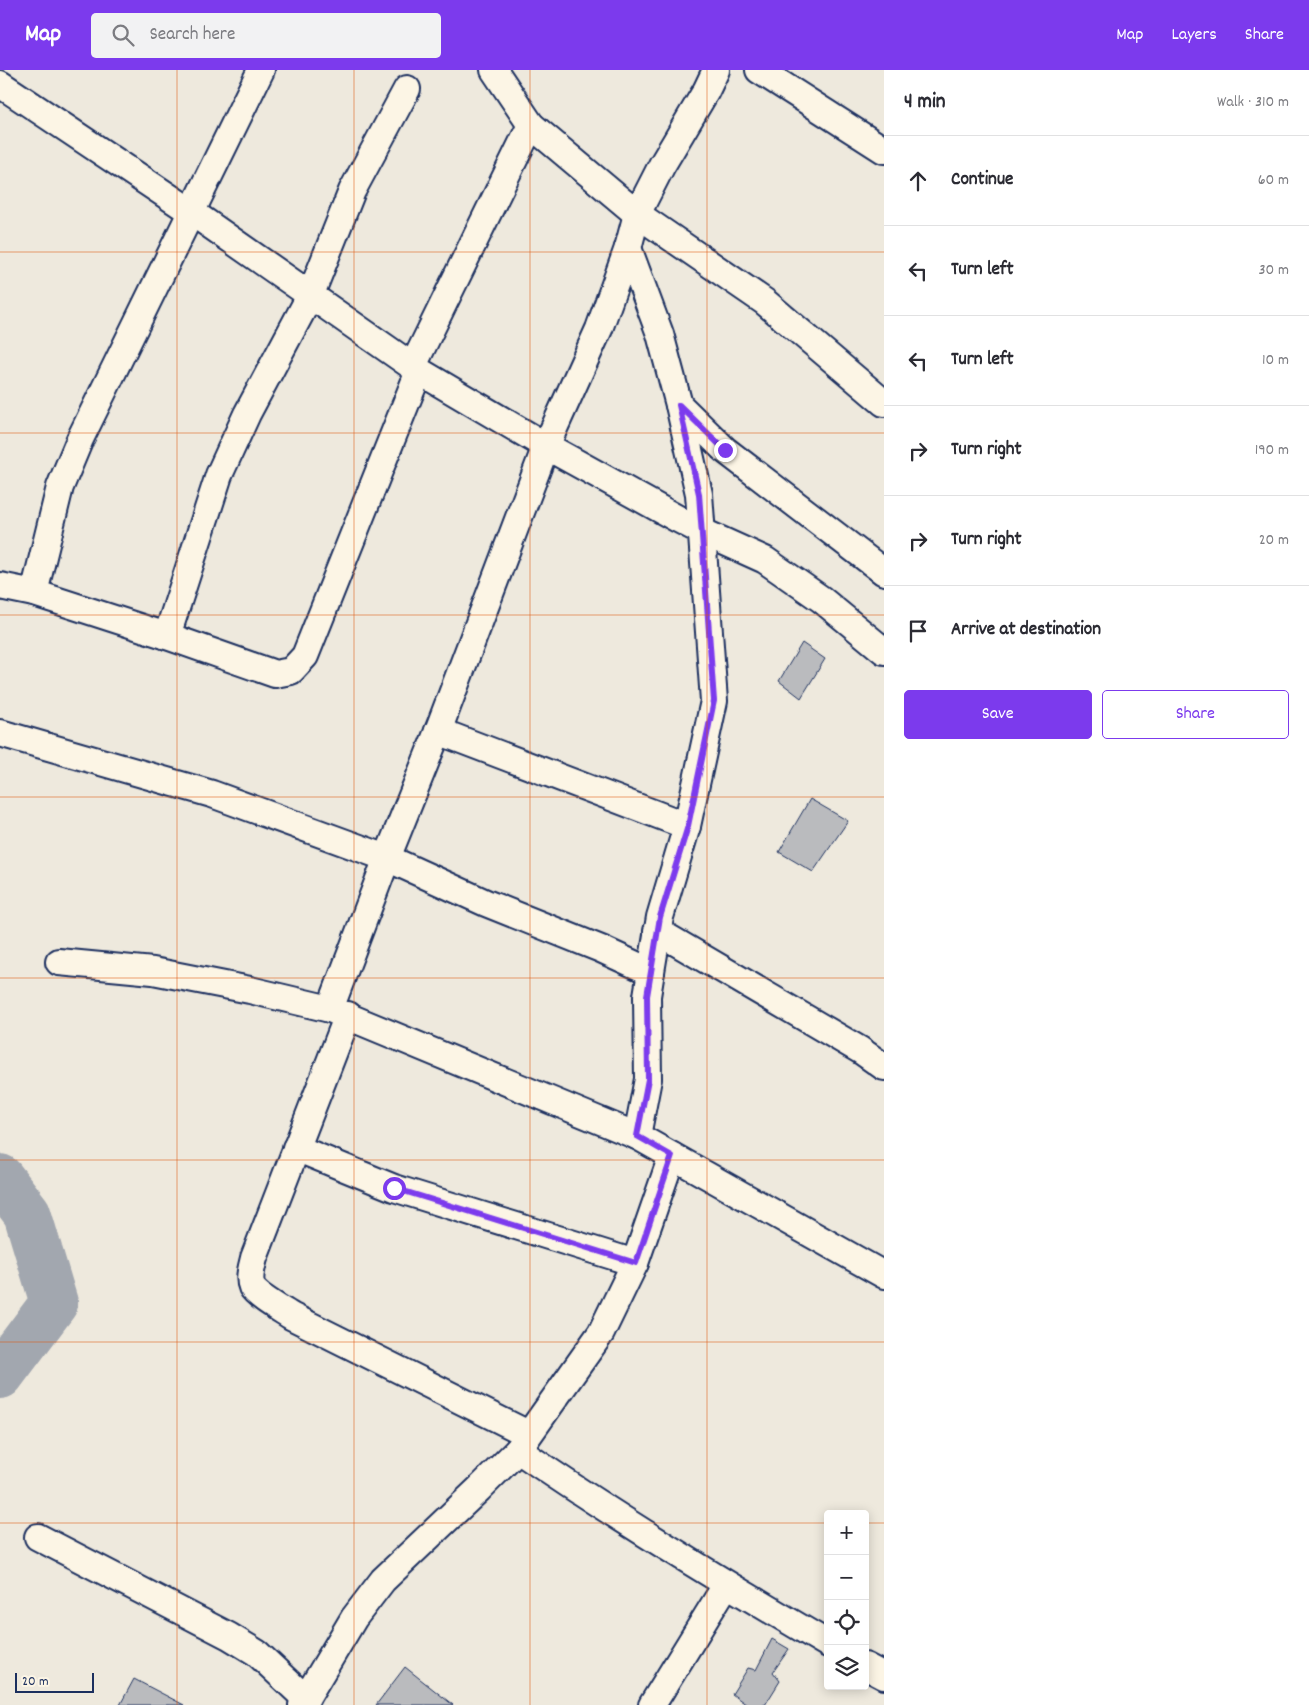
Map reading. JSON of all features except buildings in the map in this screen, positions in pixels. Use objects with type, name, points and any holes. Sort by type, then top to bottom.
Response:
[{"type":"street","points":[[34,593],[60,487],[76,447],[190,211],[261,70]]},
{"type":"street","points":[[494,70],[531,125],[637,214],[765,302],[884,402]]},
{"type":"street","points":[[716,70],[706,92],[662,165],[637,214],[628,248],[599,329],[546,446],[438,731],[387,858],[296,1148],[254,1258],[250,1276],[252,1287],[270,1302],[292,1316],[523,1442],[589,1499],[726,1585],[824,1642]]},
{"type":"street","points":[[759,70],[884,150]]},
{"type":"street","points":[[0,84],[190,211],[416,368],[546,446],[703,532],[765,560],[821,599],[884,650]]},
{"type":"street","points":[[167,636],[219,475],[247,414],[311,294],[352,191],[407,89]]},
{"type":"street","points":[[0,586],[34,593],[167,636],[275,674],[291,671],[305,656],[416,368],[531,125]]},
{"type":"street","points":[[628,248],[660,334],[679,405],[699,494],[714,701],[688,826],[660,917],[647,996],[648,1079],[637,1136]]},
{"type":"street","points":[[679,405],[725,450],[884,572]]},
{"type":"street","points":[[438,731],[688,826]]},
{"type":"street","points":[[0,733],[212,794],[387,858],[486,902],[602,949],[651,972]]},
{"type":"street","points":[[658,931],[860,1050],[884,1067]]},
{"type":"street","points":[[59,962],[153,971],[250,990],[339,1012],[637,1136],[884,1275]]},
{"type":"street","points":[[296,1148],[394,1188],[636,1263]]},
{"type":"street","points":[[38,1537],[229,1636],[257,1653],[304,1702],[354,1618],[383,1580],[479,1489],[523,1442],[601,1333],[636,1263],[672,1156]]},
{"type":"street","points":[[652,1705],[726,1585]]},
{"type":"street","points":[[869,1668],[884,1676]]},
{"type":"waterway","points":[[0,1178],[27,1213],[54,1303],[0,1375]]},
{"type":"route","points":[[394,1188],[636,1263],[672,1156],[637,1136],[648,1079],[647,996],[660,917],[688,826],[714,701],[699,494],[679,405],[725,450]]}]
